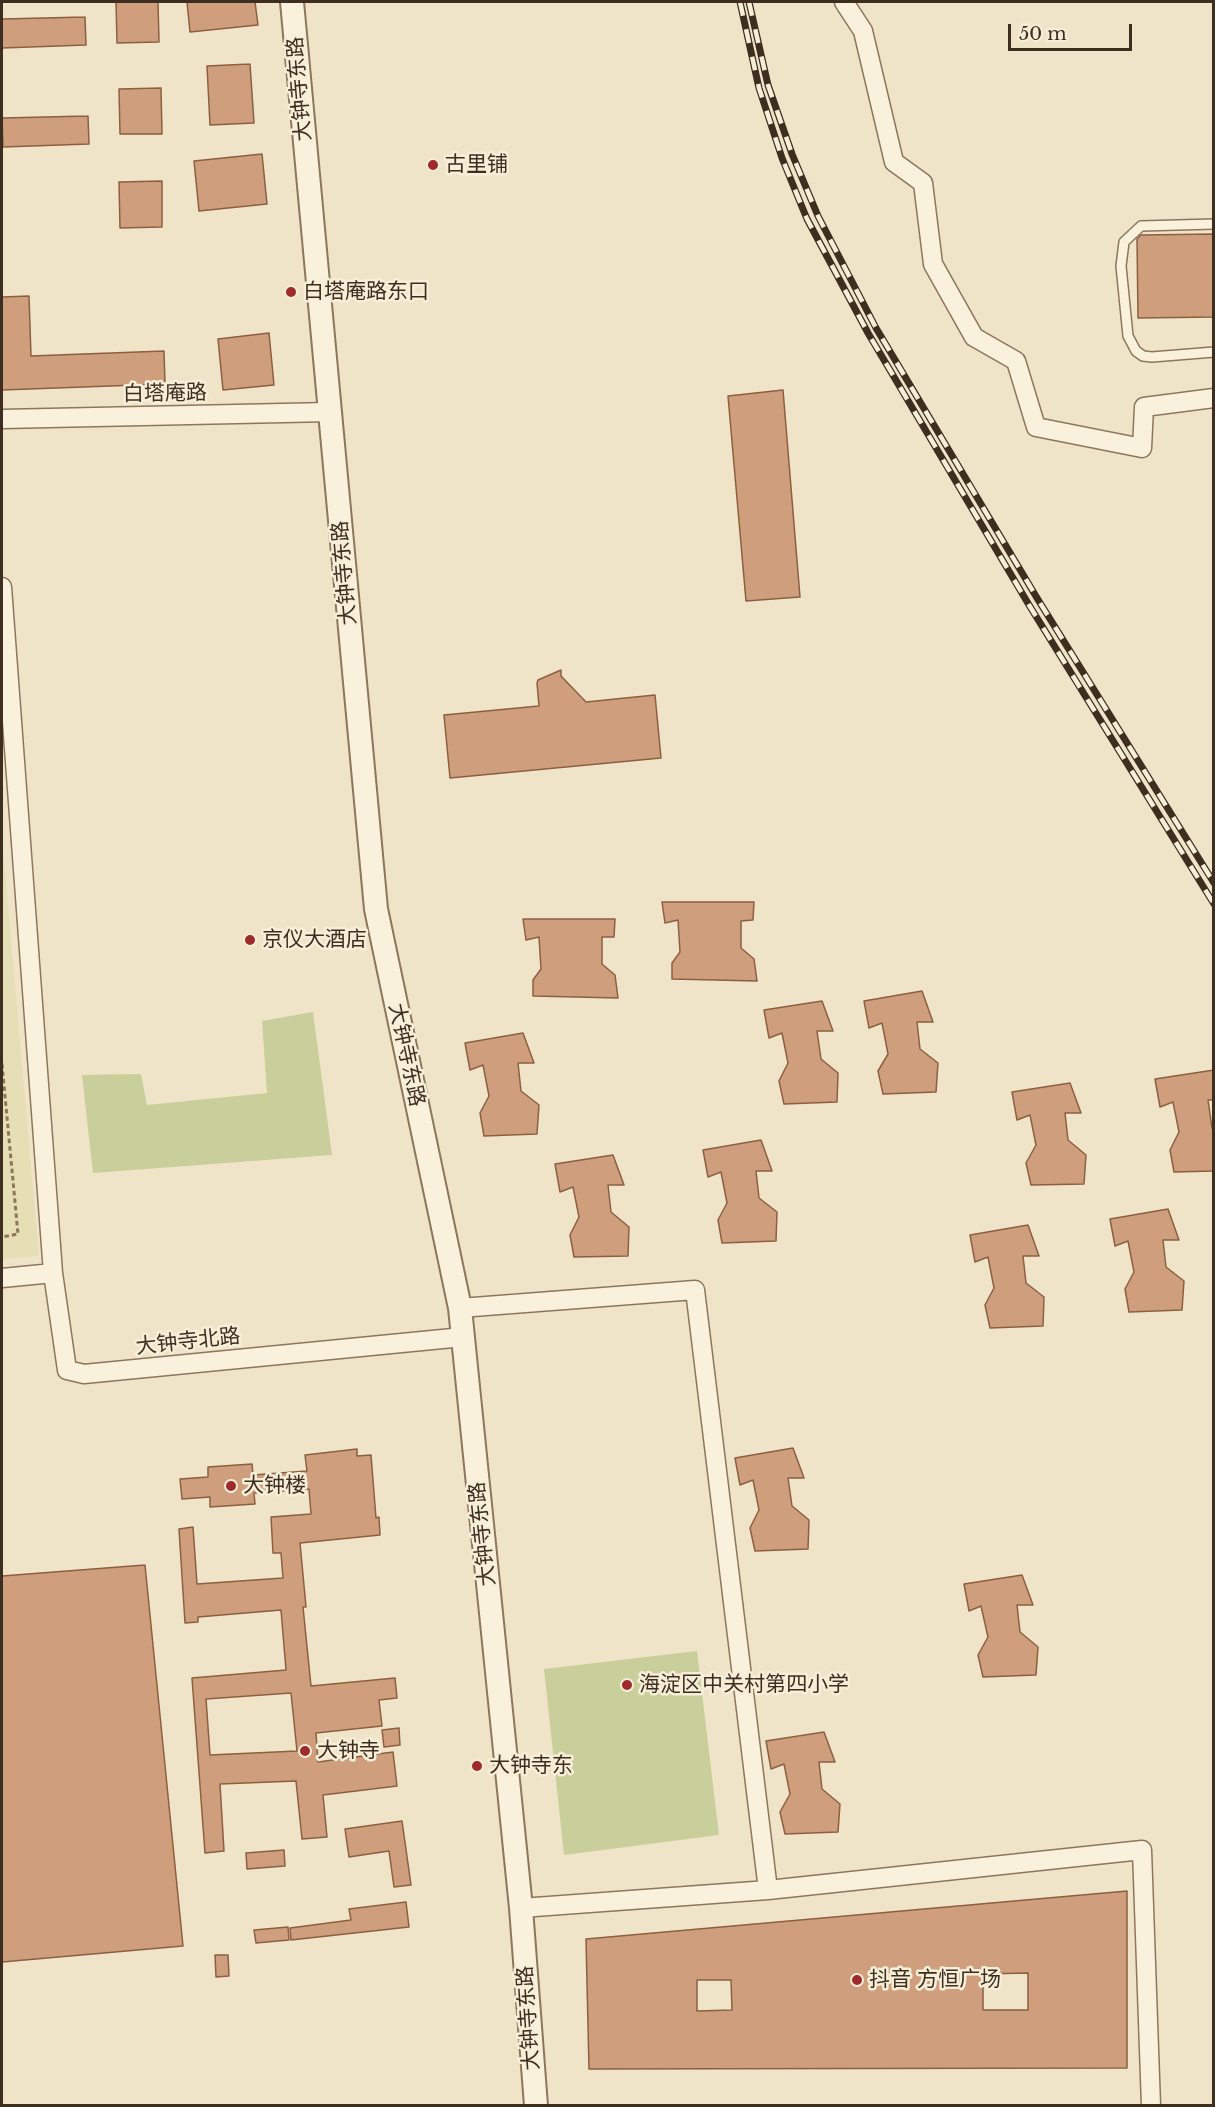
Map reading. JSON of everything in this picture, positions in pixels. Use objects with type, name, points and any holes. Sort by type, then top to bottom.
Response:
[{"type":"street","name":"大钟寺东路","points":[[292,2],[375,909],[460,1308],[521,1908],[536,2106]]},
{"type":"street","points":[[844,2],[862,31],[894,162],[923,183],[933,264],[974,338],[1016,361],[1036,426],[1142,448],[1144,407],[1214,398]]},
{"type":"street","name":"白塔庵路","points":[[2,419],[330,412]]},
{"type":"street","points":[[2,587],[53,1273],[2,1278]]},
{"type":"street","name":"大钟寺北路","points":[[53,1273],[68,1370],[84,1374],[463,1337]]},
{"type":"street","points":[[460,1308],[695,1290],[768,1890]]},
{"type":"street","points":[[521,1908],[768,1890],[1142,1850],[1151,2106]]},
{"type":"lane","points":[[1214,224],[1141,226],[1124,242],[1121,266],[1128,336],[1136,351],[1143,356],[1152,357],[1214,352]]},
{"type":"path","points":[[2,1064],[18,1234],[2,1237]]},
{"type":"shaded area","points":[[2,838],[39,1256],[2,1259]]},
{"type":"green space","points":[[313,1012],[332,1155],[93,1173],[82,1075],[141,1074],[147,1105],[267,1093],[262,1021]]},
{"type":"green space","points":[[697,1651],[719,1835],[564,1855],[544,1669]]},
{"type":"building","points":[[116,2],[158,2],[159,42],[117,43]]},
{"type":"building","points":[[187,2],[255,2],[258,25],[190,32]]},
{"type":"building","points":[[85,17],[86,45],[2,48],[2,19]]},
{"type":"building","points":[[250,64],[254,123],[210,125],[207,66]]},
{"type":"building","points":[[161,88],[162,134],[120,134],[119,89]]},
{"type":"building","points":[[88,116],[89,144],[3,147],[2,118]]},
{"type":"building","points":[[262,154],[267,204],[199,211],[194,161]]},
{"type":"building","points":[[162,181],[162,227],[120,228],[119,182]]},
{"type":"building","points":[[1214,234],[1214,317],[1138,318],[1137,239],[1141,235]]},
{"type":"building","points":[[29,296],[31,356],[164,351],[165,384],[2,390],[2,297]]},
{"type":"building","points":[[269,333],[274,385],[223,390],[218,339]]},
{"type":"building","points":[[783,390],[800,597],[746,601],[728,396]]},
{"type":"building","points":[[561,670],[561,676],[586,702],[655,695],[661,758],[450,778],[444,715],[539,706],[538,680]]},
{"type":"building","points":[[662,902],[754,902],[753,920],[741,921],[741,948],[754,959],[757,981],[672,979],[672,963],[680,952],[678,920],[665,923]]},
{"type":"building","points":[[523,919],[615,919],[614,937],[602,937],[602,964],[615,975],[618,998],[533,996],[533,980],[541,969],[539,937],[526,940]]},
{"type":"building","points":[[922,991],[933,1022],[917,1022],[920,1049],[938,1063],[936,1092],[883,1094],[878,1071],[888,1054],[882,1023],[869,1028],[864,1001]]},
{"type":"building","points":[[822,1001],[833,1031],[817,1031],[821,1059],[838,1073],[837,1102],[784,1104],[779,1081],[788,1063],[782,1033],[769,1038],[764,1010]]},
{"type":"building","points":[[523,1033],[534,1063],[518,1063],[521,1091],[539,1105],[537,1134],[484,1136],[480,1113],[489,1096],[483,1065],[470,1070],[465,1043]]},
{"type":"building","points":[[1214,1070],[1214,1100],[1208,1100],[1214,1129],[1214,1171],[1174,1172],[1170,1150],[1179,1132],[1173,1102],[1160,1107],[1155,1079]]},
{"type":"building","points":[[1070,1083],[1081,1113],[1065,1113],[1068,1140],[1086,1155],[1084,1184],[1031,1185],[1026,1163],[1036,1145],[1030,1115],[1017,1120],[1012,1092]]},
{"type":"building","points":[[761,1140],[772,1171],[756,1171],[759,1198],[777,1212],[776,1241],[722,1243],[718,1220],[727,1203],[721,1172],[708,1177],[703,1150]]},
{"type":"building","points":[[613,1155],[624,1185],[608,1185],[611,1212],[629,1227],[628,1256],[574,1257],[570,1235],[579,1217],[573,1187],[560,1192],[555,1164]]},
{"type":"building","points":[[1168,1209],[1179,1240],[1163,1240],[1166,1267],[1184,1281],[1182,1310],[1129,1312],[1125,1289],[1134,1272],[1128,1241],[1115,1246],[1110,1219]]},
{"type":"building","points":[[1028,1225],[1039,1256],[1023,1256],[1026,1283],[1044,1297],[1043,1326],[990,1328],[985,1305],[994,1288],[988,1257],[975,1262],[970,1235]]},
{"type":"building","points":[[793,1448],[804,1478],[788,1478],[792,1506],[809,1520],[808,1549],[755,1551],[750,1528],[759,1510],[753,1480],[740,1485],[735,1458]]},
{"type":"building","points":[[357,1449],[357,1456],[371,1455],[376,1518],[379,1517],[380,1535],[300,1543],[306,1607],[303,1607],[311,1686],[395,1678],[397,1698],[379,1700],[382,1726],[316,1733],[318,1762],[393,1752],[397,1786],[323,1795],[327,1837],[302,1839],[296,1781],[220,1784],[224,1851],[205,1853],[192,1678],[286,1670],[281,1610],[198,1617],[198,1622],[185,1623],[179,1529],[193,1527],[197,1584],[283,1578],[281,1553],[273,1553],[271,1517],[311,1514],[309,1489],[254,1493],[255,1504],[210,1507],[210,1497],[182,1499],[180,1479],[208,1477],[208,1467],[252,1464],[253,1475],[307,1471],[305,1455]],"holes":[[[291,1693],[297,1751],[210,1755],[206,1699]]]},
{"type":"building","points":[[145,1565],[183,1946],[2,1962],[2,1576]]},
{"type":"building","points":[[1022,1575],[1033,1605],[1017,1605],[1020,1632],[1038,1647],[1036,1675],[983,1677],[978,1655],[988,1637],[981,1606],[969,1611],[964,1584]]},
{"type":"building","points":[[399,1728],[400,1745],[384,1747],[382,1730]]},
{"type":"building","points":[[824,1732],[835,1762],[819,1762],[822,1789],[840,1804],[838,1832],[785,1834],[780,1812],[790,1794],[784,1764],[771,1769],[766,1741]]},
{"type":"building","points":[[402,1821],[411,1885],[394,1887],[389,1851],[349,1857],[345,1829]]},
{"type":"building","points":[[284,1850],[285,1866],[247,1869],[246,1853]]},
{"type":"building","name":"抖音 方恒广场","points":[[1127,1891],[1127,2068],[589,2069],[586,1939]],"holes":[[[1028,1973],[1028,2010],[983,2010],[983,1974]],[[697,1980],[731,1980],[732,2010],[697,2011]]]},
{"type":"building","points":[[406,1902],[409,1927],[291,1940],[290,1928],[351,1920],[349,1909]]},
{"type":"building","points":[[288,1927],[289,1940],[256,1943],[254,1930]]},
{"type":"building","points":[[215,1955],[228,1955],[229,1976],[216,1977]]},
{"type":"railway","points":[[740,2],[759,88],[782,158],[807,219],[868,333],[1029,605],[1214,904]]},
{"type":"railway","points":[[749,2],[768,85],[792,154],[818,216],[876,328],[1037,598],[1214,883]]},
{"type":"place","name":"古里铺","points":[[433,165]]},
{"type":"place","name":"白塔庵路东口","points":[[291,292]]},
{"type":"place","name":"京仪大酒店","points":[[250,940]]},
{"type":"place","name":"大钟楼","points":[[231,1486]]},
{"type":"place","name":"海淀区中关村第四小学","points":[[627,1685]]},
{"type":"place","name":"大钟寺","points":[[305,1751]]},
{"type":"place","name":"大钟寺东","points":[[477,1766]]},
{"type":"place","name":"抖音 方恒广场","points":[[857,1980]]}]
